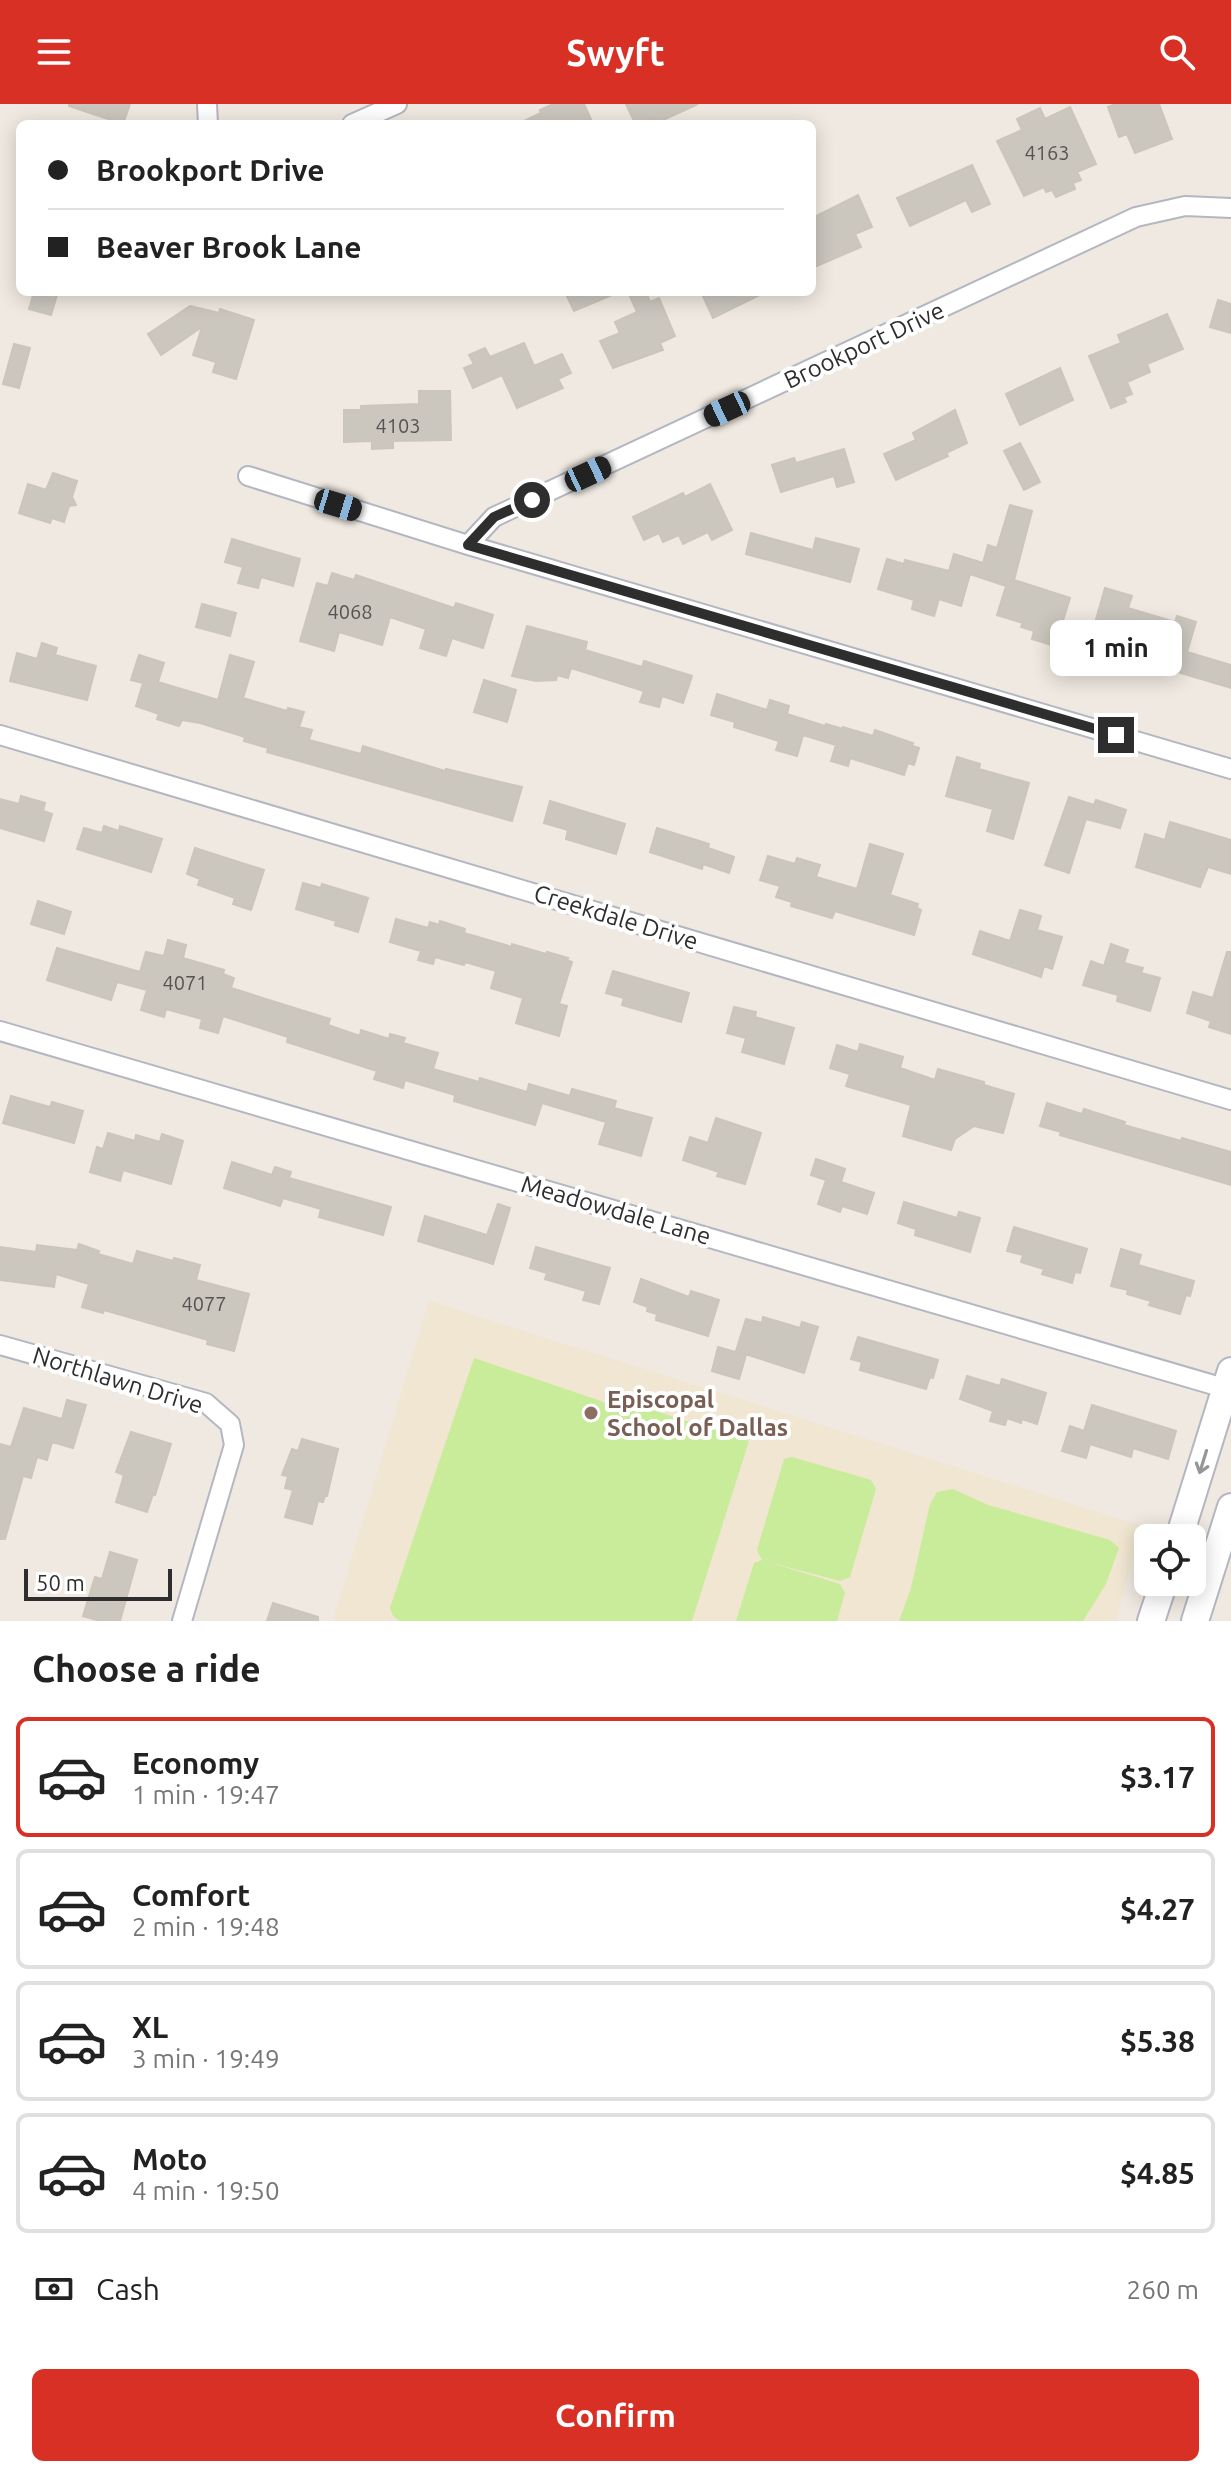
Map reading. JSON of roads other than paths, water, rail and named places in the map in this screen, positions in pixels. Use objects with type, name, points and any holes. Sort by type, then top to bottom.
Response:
[{"type":"main road","points":[[1184,1524],[1229,1383]]},
{"type":"main road","points":[[1195,1621],[1231,1507]]},
{"type":"main road","points":[[1151,1621],[1159,1596]]},
{"type":"street","points":[[361,120],[397,104]]},
{"type":"street","name":"Brookport Drive","points":[[468,545],[494,517],[1136,217],[1185,206],[1231,208]]},
{"type":"street","points":[[248,476],[468,545],[1231,769]]},
{"type":"street","name":"Creekdale Drive","points":[[0,735],[1231,1100]]},
{"type":"street","name":"Meadowdale Lane","points":[[0,1031],[1229,1383]]},
{"type":"street","name":"Northlawn Drive","points":[[0,1345],[206,1403],[230,1424],[234,1445],[182,1621]]},
{"type":"place","name":"Episcopal School of Dallas","points":[[591,1413]]}]
